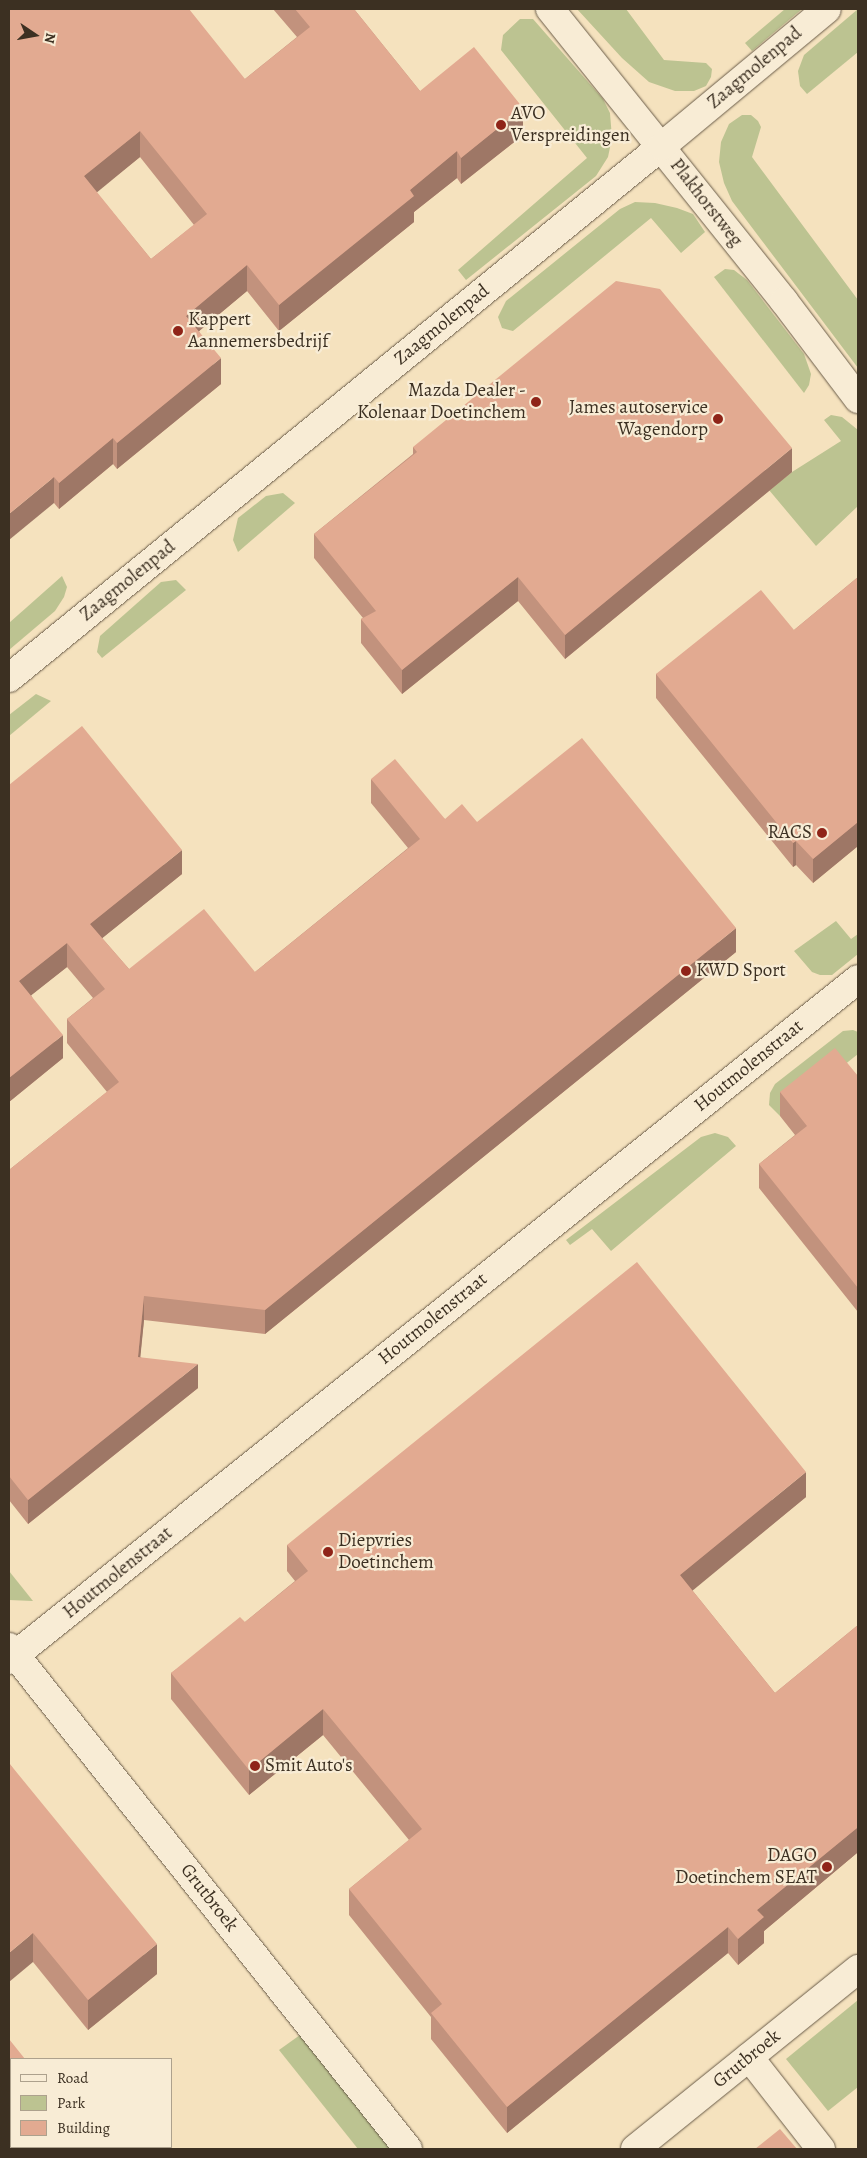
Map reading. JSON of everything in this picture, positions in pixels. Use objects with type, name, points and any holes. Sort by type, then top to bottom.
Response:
[{"type":"street","name":"Plakhorstweg","points":[[550,9],[662,146],[858,399]]},
{"type":"street","name":"Zaagmolenpad","points":[[9,678],[662,146],[827,9]]},
{"type":"street","name":"Houtmolenstraat","points":[[11,1654],[858,979]]},
{"type":"street","name":"Grutbroek","points":[[11,1654],[408,2149]]},
{"type":"street","name":"Grutbroek","points":[[635,2149],[858,1969]]},
{"type":"street","points":[[749,2057],[821,2149]]},
{"type":"green space","points":[[577,9],[626,9],[664,60],[706,63],[712,69],[711,77],[706,86],[694,91],[675,91],[649,82],[622,58]]},
{"type":"green space","points":[[785,9],[802,9],[752,51],[745,43]]},
{"type":"green space","points":[[858,9],[858,52],[807,94],[800,86],[798,71],[804,55]]},
{"type":"green space","points":[[520,19],[533,19],[603,99],[610,113],[612,138],[608,157],[596,176],[466,280],[458,270],[587,158],[501,50],[503,35]]},
{"type":"green space","points":[[742,115],[751,115],[758,121],[761,127],[752,157],[858,300],[858,368],[732,201],[724,183],[719,162],[721,142],[729,124]]},
{"type":"green space","points":[[635,202],[655,203],[693,214],[705,232],[681,253],[651,218],[513,331],[502,328],[498,317],[506,301],[620,209]]},
{"type":"green space","points":[[725,269],[734,270],[747,280],[804,354],[811,374],[809,385],[804,393],[714,277]]},
{"type":"green space","points":[[831,415],[842,417],[858,430],[858,506],[816,546],[769,490],[792,472],[841,441],[824,420]]},
{"type":"green space","points":[[283,493],[295,503],[238,552],[233,540],[238,518],[266,496]]},
{"type":"green space","points":[[62,576],[67,587],[64,597],[55,611],[9,650],[9,623]]},
{"type":"green space","points":[[176,580],[186,590],[102,658],[97,652],[100,636],[161,582]]},
{"type":"green space","points":[[36,694],[51,701],[9,736],[9,715]]},
{"type":"green space","points":[[836,921],[851,939],[858,934],[858,954],[832,975],[820,975],[812,972],[794,951]]},
{"type":"green space","points":[[853,1030],[858,1032],[858,1054],[780,1116],[769,1105],[770,1093],[775,1084],[843,1031]]},
{"type":"green space","points":[[715,1133],[728,1137],[736,1146],[611,1251],[592,1229],[570,1245],[566,1240],[701,1137]]},
{"type":"green space","points":[[9,1571],[33,1601],[9,1600]]},
{"type":"green space","points":[[858,2000],[858,2087],[828,2111],[786,2059]]},
{"type":"green space","points":[[300,2035],[395,2149],[358,2149],[279,2050]]},
{"type":"building","points":[[9,9],[189,9],[245,79],[310,27],[295,9],[354,9],[420,91],[474,47],[523,108],[461,158],[457,151],[410,190],[414,196],[279,305],[247,265],[186,316],[221,358],[117,443],[113,438],[59,483],[54,477],[9,514]],"holes":[[[140,131],[207,214],[151,259],[84,176]]]},
{"type":"building","points":[[616,281],[660,289],[792,448],[565,635],[518,577],[402,670],[361,619],[376,611],[314,534],[417,452],[413,447]]},
{"type":"building","points":[[858,577],[858,822],[813,859],[796,841],[793,843],[656,674],[761,590],[794,630]]},
{"type":"building","points":[[82,726],[182,850],[90,924],[129,969],[204,909],[255,972],[420,839],[371,779],[395,759],[445,819],[462,804],[477,822],[582,738],[736,928],[265,1310],[144,1296],[138,1357],[198,1364],[28,1500],[9,1476],[9,1170],[119,1082],[67,1019],[105,989],[67,943],[19,981],[63,1035],[9,1078],[9,785]]},
{"type":"building","points":[[835,1048],[858,1076],[858,1288],[759,1164],[807,1126],[780,1092]]},
{"type":"building","points":[[637,1262],[806,1472],[680,1575],[775,1693],[858,1625],[858,1829],[757,1910],[764,1917],[738,1939],[728,1927],[507,2107],[431,2013],[442,2004],[349,1889],[422,1829],[323,1709],[249,1770],[171,1673],[240,1617],[245,1622],[308,1571],[287,1545]]},
{"type":"building","points":[[9,1763],[157,1944],[88,2000],[33,1933],[9,1953]]},
{"type":"building","points":[[9,2039],[24,2058],[10,2058],[10,2148],[46,2148],[9,2149]]},
{"type":"building","points":[[780,2129],[797,2149],[755,2149]]},
{"type":"place","name":"AVO Verspreidingen","points":[[501,125]]},
{"type":"place","name":"Kappert Aannemersbedrijf","points":[[178,331]]},
{"type":"place","name":"Mazda Dealer - Kolenaar Doetinchem","points":[[536,402]]},
{"type":"place","name":"James autoservice Wagendorp","points":[[718,419]]},
{"type":"place","name":"RACS","points":[[822,833]]},
{"type":"place","name":"KWD Sport","points":[[686,971]]},
{"type":"place","name":"Diepvries Doetinchem","points":[[328,1552]]},
{"type":"place","name":"Smit Auto's","points":[[255,1766]]},
{"type":"place","name":"DAGO Doetinchem SEAT","points":[[827,1867]]}]
